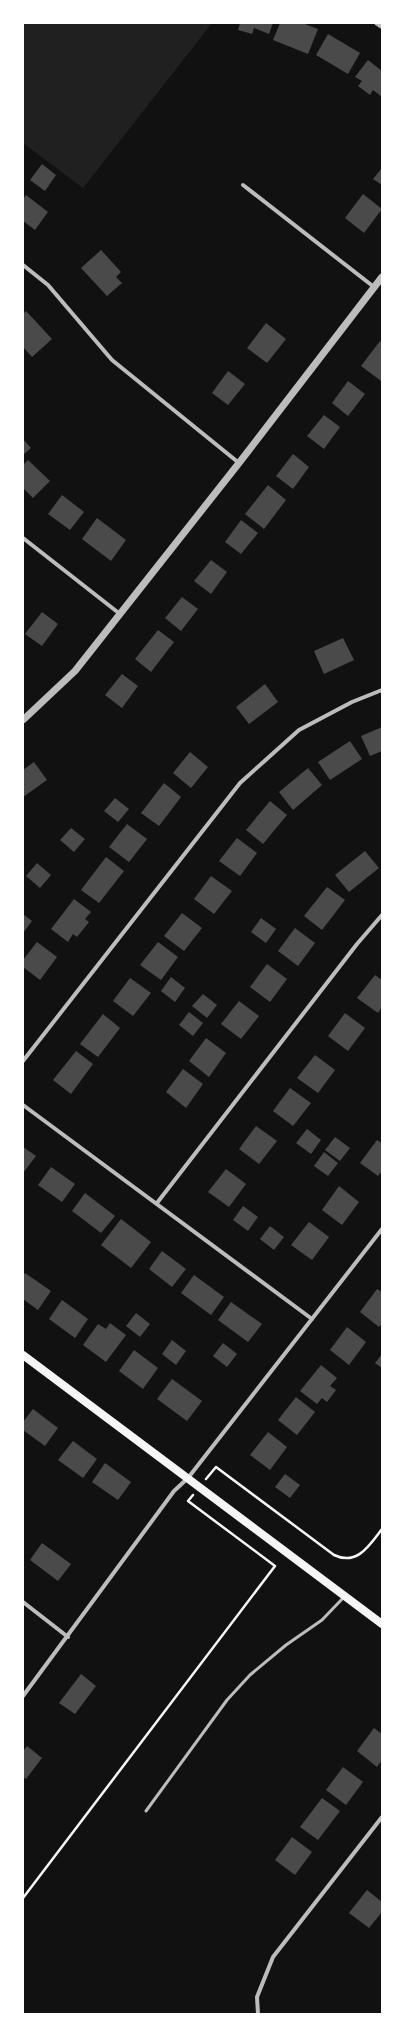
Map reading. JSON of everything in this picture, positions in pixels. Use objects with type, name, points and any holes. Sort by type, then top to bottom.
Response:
[{"type":"main road","points":[[23,1355],[382,1624]]},
{"type":"street","points":[[376,23],[382,27]]},
{"type":"street","points":[[243,185],[374,287]]},
{"type":"street","points":[[23,265],[48,285],[112,360],[239,463]]},
{"type":"street","points":[[23,720],[75,671],[239,463],[382,277]]},
{"type":"street","points":[[23,538],[120,614]]},
{"type":"street","points":[[23,1061],[240,783],[299,730],[352,702],[382,690]]},
{"type":"street","points":[[157,1202],[357,944],[382,915]]},
{"type":"street","points":[[23,1105],[157,1202],[312,1319]]},
{"type":"street","points":[[23,1696],[68,1637],[174,1491],[188,1478],[382,1229]]},
{"type":"street","points":[[23,1602],[68,1637]]},
{"type":"street","points":[[258,2014],[257,1997],[273,1957],[382,1817]]},
{"type":"lane","points":[[146,1811],[227,1700],[250,1675],[286,1645],[322,1620],[345,1596]]},
{"type":"path","points":[[23,1898],[276,1566],[188,1501],[216,1467],[334,1555],[342,1559],[354,1558],[369,1545],[382,1529]]},
{"type":"shaded area","points":[[23,23],[212,23],[83,188],[23,143]]},
{"type":"building","points":[[240,23],[273,23],[269,34],[254,28],[252,34],[238,30]]},
{"type":"building","points":[[280,23],[302,23],[318,29],[308,54],[273,40]]},
{"type":"building","points":[[328,34],[360,53],[348,74],[316,55]]},
{"type":"building","points":[[368,60],[382,71],[382,97],[373,90],[370,95],[358,86],[362,81],[355,77]]},
{"type":"building","points":[[42,164],[56,175],[45,191],[30,180]]},
{"type":"building","points":[[382,168],[382,185],[373,179]]},
{"type":"building","points":[[363,194],[382,209],[364,233],[345,218]]},
{"type":"building","points":[[26,195],[48,212],[35,230],[23,221],[23,199]]},
{"type":"building","points":[[101,250],[121,272],[116,277],[122,283],[107,296],[81,268]]},
{"type":"building","points":[[26,311],[52,339],[32,357],[23,347],[23,314]]},
{"type":"building","points":[[266,323],[286,339],[267,363],[247,348]]},
{"type":"building","points":[[380,341],[382,343],[381,381],[361,366]]},
{"type":"building","points":[[228,371],[245,384],[228,405],[212,393]]},
{"type":"building","points":[[348,381],[365,394],[348,416],[332,403]]},
{"type":"building","points":[[324,415],[340,427],[324,449],[307,436]]},
{"type":"building","points":[[23,439],[31,448],[23,455]]},
{"type":"building","points":[[293,454],[309,467],[293,489],[276,476]]},
{"type":"building","points":[[28,460],[50,481],[33,498],[23,488],[23,465]]},
{"type":"building","points":[[268,485],[286,500],[264,529],[245,514]]},
{"type":"building","points":[[62,495],[84,512],[70,530],[48,514]]},
{"type":"building","points":[[97,518],[126,540],[111,561],[82,539]]},
{"type":"building","points":[[241,520],[258,533],[241,554],[225,542]]},
{"type":"building","points":[[211,560],[227,572],[211,594],[194,581]]},
{"type":"building","points":[[182,597],[198,609],[181,631],[165,618]]},
{"type":"building","points":[[42,612],[58,624],[42,646],[25,634]]},
{"type":"building","points":[[158,630],[174,642],[151,672],[135,659]]},
{"type":"building","points":[[343,638],[354,660],[324,674],[314,651]]},
{"type":"building","points":[[122,674],[138,686],[122,708],[105,695]]},
{"type":"building","points":[[265,684],[278,702],[249,724],[236,707]]},
{"type":"building","points":[[382,727],[382,751],[370,756],[361,736]]},
{"type":"building","points":[[350,741],[362,759],[330,780],[318,762]]},
{"type":"building","points":[[190,752],[208,767],[191,788],[173,773]]},
{"type":"building","points":[[34,762],[47,780],[23,797],[23,770]]},
{"type":"building","points":[[308,768],[322,785],[293,810],[279,792]]},
{"type":"building","points":[[164,783],[181,797],[159,826],[141,813]]},
{"type":"building","points":[[115,798],[129,809],[118,822],[104,811]]},
{"type":"building","points":[[270,801],[287,815],[263,844],[246,830]]},
{"type":"building","points":[[127,824],[147,839],[129,862],[109,847]]},
{"type":"building","points":[[71,828],[85,839],[74,852],[60,840]]},
{"type":"building","points":[[237,838],[257,853],[240,876],[219,861]]},
{"type":"building","points":[[365,851],[379,868],[349,892],[335,875]]},
{"type":"building","points":[[106,857],[124,871],[99,903],[81,890]]},
{"type":"building","points":[[37,863],[51,875],[40,888],[26,876]]},
{"type":"building","points":[[211,876],[232,891],[214,914],[194,899]]},
{"type":"building","points":[[327,887],[345,900],[322,930],[304,916]]},
{"type":"building","points":[[74,899],[91,912],[85,919],[89,922],[77,937],[73,934],[68,942],[51,929]]},
{"type":"building","points":[[182,913],[202,928],[184,951],[164,936]]},
{"type":"building","points":[[23,914],[32,921],[23,933]]},
{"type":"building","points":[[261,918],[276,929],[266,943],[251,932]]},
{"type":"building","points":[[295,928],[315,943],[298,966],[278,951]]},
{"type":"building","points":[[37,942],[57,957],[40,980],[23,967],[23,960]]},
{"type":"building","points":[[158,942],[178,957],[161,980],[140,965]]},
{"type":"building","points":[[267,964],[287,979],[270,1002],[250,987]]},
{"type":"building","points":[[375,975],[382,980],[382,1007],[378,1013],[357,998]]},
{"type":"building","points":[[171,977],[185,988],[175,1002],[161,991]]},
{"type":"building","points":[[130,978],[151,993],[133,1016],[113,1001]]},
{"type":"building","points":[[203,994],[217,1005],[207,1018],[192,1006]]},
{"type":"building","points":[[239,1001],[259,1016],[241,1039],[221,1024]]},
{"type":"building","points":[[189,1012],[203,1023],[193,1036],[179,1025]]},
{"type":"building","points":[[345,1013],[365,1028],[348,1051],[328,1036]]},
{"type":"building","points":[[103,1014],[120,1028],[98,1057],[80,1044]]},
{"type":"building","points":[[206,1038],[226,1053],[209,1077],[189,1061]]},
{"type":"building","points":[[76,1051],[93,1064],[71,1094],[53,1080]]},
{"type":"building","points":[[315,1055],[335,1070],[318,1093],[297,1078]]},
{"type":"building","points":[[183,1069],[203,1084],[186,1108],[166,1092]]},
{"type":"building","points":[[290,1088],[311,1103],[293,1126],[273,1111]]},
{"type":"building","points":[[256,1126],[277,1141],[259,1164],[239,1149]]},
{"type":"building","points":[[307,1129],[321,1140],[311,1154],[296,1143]]},
{"type":"building","points":[[335,1137],[350,1148],[340,1161],[325,1150]]},
{"type":"building","points":[[377,1140],[382,1143],[382,1171],[378,1176],[360,1163]]},
{"type":"building","points":[[23,1147],[36,1156],[23,1173]]},
{"type":"building","points":[[324,1152],[338,1163],[328,1176],[314,1166]]},
{"type":"building","points":[[51,1167],[75,1184],[62,1202],[38,1185]]},
{"type":"building","points":[[226,1169],[246,1184],[229,1207],[208,1192]]},
{"type":"building","points":[[339,1186],[359,1202],[342,1225],[322,1210]]},
{"type":"building","points":[[85,1193],[115,1216],[101,1233],[72,1211]]},
{"type":"building","points":[[243,1206],[258,1217],[248,1231],[233,1220]]},
{"type":"building","points":[[121,1219],[151,1242],[131,1268],[101,1245]]},
{"type":"building","points":[[309,1222],[329,1237],[312,1260],[291,1245]]},
{"type":"building","points":[[270,1226],[284,1237],[274,1250],[260,1239]]},
{"type":"building","points":[[162,1251],[186,1269],[172,1287],[149,1269]]},
{"type":"building","points":[[25,1273],[51,1291],[38,1310],[23,1299],[23,1276]]},
{"type":"building","points":[[194,1275],[224,1297],[211,1315],[181,1293]]},
{"type":"building","points":[[377,1289],[382,1292],[382,1323],[379,1327],[360,1312]]},
{"type":"building","points":[[62,1300],[88,1319],[75,1338],[49,1319]]},
{"type":"building","points":[[231,1302],[262,1324],[248,1342],[218,1320]]},
{"type":"building","points":[[136,1313],[150,1324],[140,1337],[126,1326]]},
{"type":"building","points":[[110,1323],[126,1335],[106,1362],[83,1345],[98,1324],[106,1329]]},
{"type":"building","points":[[347,1327],[366,1342],[349,1365],[330,1350]]},
{"type":"building","points":[[172,1340],[186,1351],[176,1365],[162,1354]]},
{"type":"building","points":[[223,1343],[237,1354],[227,1367],[213,1356]]},
{"type":"building","points":[[134,1350],[158,1368],[143,1389],[119,1371]]},
{"type":"building","points":[[382,1354],[382,1368],[375,1363]]},
{"type":"building","points":[[321,1365],[337,1378],[330,1386],[336,1390],[327,1402],[322,1398],[317,1404],[300,1391]]},
{"type":"building","points":[[172,1379],[202,1401],[187,1421],[157,1399]]},
{"type":"building","points":[[296,1397],[315,1412],[297,1435],[278,1420]]},
{"type":"building","points":[[33,1409],[58,1428],[45,1446],[23,1430],[23,1422]]},
{"type":"building","points":[[268,1432],[287,1447],[270,1470],[250,1455]]},
{"type":"building","points":[[73,1441],[97,1459],[83,1478],[58,1460]]},
{"type":"building","points":[[105,1463],[131,1482],[118,1500],[92,1482]]},
{"type":"building","points":[[285,1474],[300,1485],[290,1498],[275,1487]]},
{"type":"building","points":[[42,1543],[71,1564],[58,1581],[30,1560]]},
{"type":"building","points":[[81,1674],[96,1686],[75,1714],[59,1703]]},
{"type":"building","points":[[374,1728],[382,1734],[382,1760],[377,1767],[357,1751]]},
{"type":"building","points":[[27,1746],[42,1758],[26,1779],[23,1777],[23,1751]]},
{"type":"building","points":[[343,1767],[363,1782],[346,1805],[326,1790]]},
{"type":"building","points":[[322,1798],[340,1811],[318,1840],[300,1827]]},
{"type":"building","points":[[292,1837],[312,1852],[295,1875],[275,1860]]},
{"type":"building","points":[[367,1890],[382,1902],[382,1912],[369,1928],[349,1913]]}]
